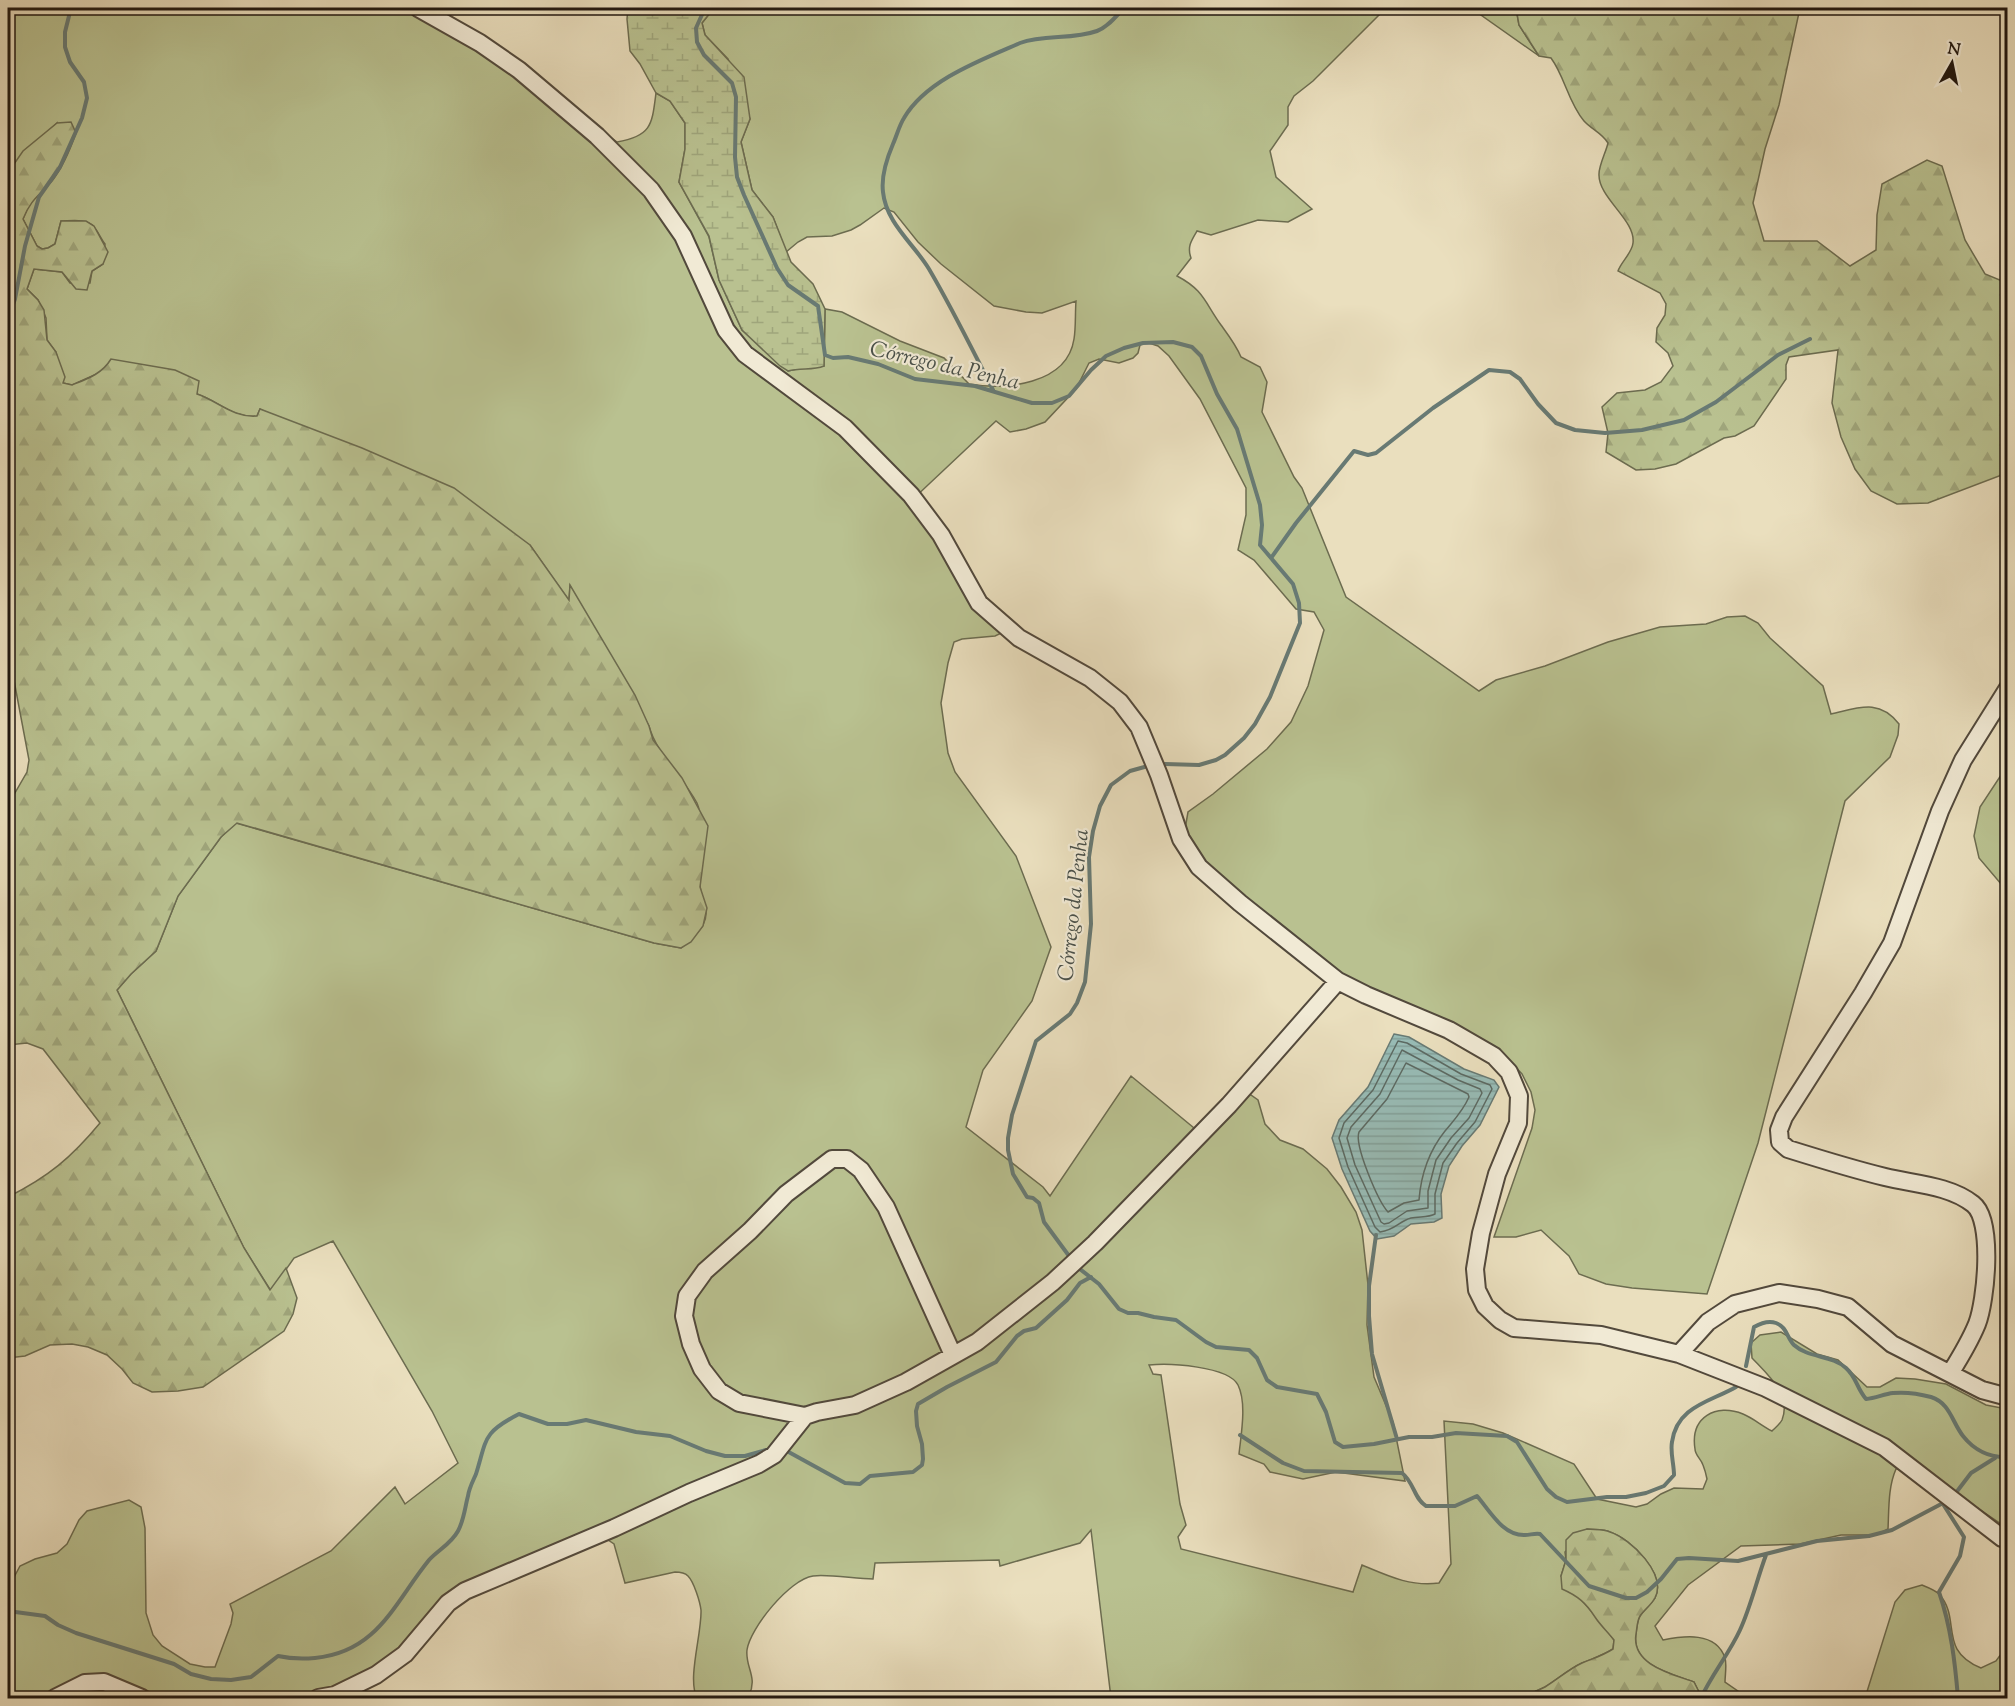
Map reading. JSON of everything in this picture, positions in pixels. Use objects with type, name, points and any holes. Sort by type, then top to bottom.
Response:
[{"type":"street","points":[[418,8],[480,43],[519,70],[597,136],[651,190],[683,236],[726,330],[745,354],[845,428],[911,495],[940,536],[979,603],[1019,638],[1090,678],[1120,702],[1139,727],[1159,775],[1181,839],[1199,867],[1240,903],[1338,981],[1449,1030],[1494,1056],[1509,1072],[1519,1096],[1518,1123],[1497,1174],[1481,1233],[1475,1269],[1477,1290],[1485,1306],[1500,1320],[1514,1328],[1601,1335],[1679,1354],[1766,1388],[1884,1447],[2007,1540]]},
{"type":"street","points":[[1951,1372],[1969,1342],[1978,1321],[1984,1296],[1987,1259],[1982,1221],[1976,1206],[1963,1197],[1942,1190],[1887,1178],[1788,1149],[1780,1142],[1779,1130],[1789,1107],[1863,993],[1892,943],[1940,810],[1962,760],[2007,688]]},
{"type":"street","points":[[953,1356],[886,1207],[861,1170],[847,1159],[832,1160],[786,1194],[750,1231],[705,1271],[687,1296],[684,1316],[691,1344],[702,1369],[719,1391],[739,1403],[805,1416],[855,1405],[906,1382],[953,1356],[977,1342],[1074,1263],[1229,1105],[1338,981]]},
{"type":"street","points":[[1679,1354],[1708,1322],[1735,1304],[1779,1293],[1818,1299],[1848,1307],[1892,1344],[1951,1372],[1982,1390],[2007,1397]]},
{"type":"street","points":[[318,1698],[335,1695],[386,1668],[405,1654],[448,1603],[465,1591],[759,1464],[774,1455],[805,1416]]},
{"type":"street","points":[[55,1698],[85,1683],[104,1682],[142,1698]]},
{"type":"green space","points":[[8,8],[423,8],[564,102],[617,142],[637,136],[648,127],[656,93],[670,101],[685,123],[685,149],[679,182],[709,237],[719,280],[742,330],[788,371],[824,366],[825,309],[842,312],[900,341],[944,358],[969,384],[1000,386],[1032,381],[1060,366],[1069,354],[1074,339],[1076,301],[1042,313],[994,306],[941,264],[918,242],[894,212],[884,208],[851,230],[832,236],[807,237],[786,252],[773,217],[752,190],[741,142],[750,119],[728,59],[705,35],[702,23],[714,8],[1386,8],[1313,81],[1294,96],[1288,107],[1288,125],[1270,151],[1276,177],[1312,209],[1288,222],[1258,220],[1211,235],[1197,231],[1190,244],[1191,258],[1177,276],[1199,292],[1241,357],[1260,367],[1267,382],[1262,412],[1294,477],[1302,488],[1346,597],[1479,691],[1496,680],[1660,627],[1706,624],[1727,617],[1745,616],[1758,623],[1770,638],[1823,686],[1831,714],[1859,708],[1876,708],[1884,711],[1899,724],[1898,735],[1890,757],[1845,801],[1758,1143],[1707,1294],[1606,1284],[1579,1274],[1569,1256],[1541,1230],[1516,1237],[1494,1237],[1532,1128],[1535,1110],[1531,1092],[1522,1074],[1508,1059],[1454,1028],[1320,964],[1196,858],[1185,829],[1188,812],[1267,749],[1291,722],[1308,686],[1324,630],[1314,612],[1296,609],[1254,560],[1238,550],[1246,515],[1246,488],[1200,399],[1169,356],[1158,346],[1146,342],[1140,345],[1138,353],[1133,358],[1119,363],[1099,359],[1089,363],[1076,389],[1045,422],[1010,432],[996,421],[912,500],[1008,630],[995,636],[962,639],[954,642],[941,703],[948,753],[955,772],[1016,856],[1051,947],[1032,1001],[983,1070],[966,1127],[1043,1187],[1050,1196],[1131,1076],[1205,1137],[1248,1093],[1258,1100],[1265,1124],[1280,1140],[1303,1149],[1327,1169],[1356,1212],[1362,1230],[1368,1285],[1367,1325],[1374,1377],[1393,1422],[1405,1481],[1336,1472],[1303,1479],[1270,1472],[1264,1464],[1239,1454],[1243,1419],[1242,1401],[1238,1385],[1232,1379],[1223,1374],[1197,1367],[1149,1365],[1153,1374],[1161,1375],[1180,1504],[1186,1525],[1178,1537],[1181,1549],[1353,1592],[1362,1565],[1409,1582],[1439,1583],[1451,1564],[1444,1421],[1473,1424],[1503,1433],[1574,1464],[1597,1499],[1636,1507],[1647,1504],[1674,1488],[1703,1489],[1707,1479],[1703,1465],[1695,1451],[1695,1438],[1697,1428],[1707,1415],[1723,1410],[1733,1411],[1747,1416],[1772,1431],[1782,1420],[1784,1402],[1781,1394],[1771,1378],[1752,1358],[1751,1343],[1760,1335],[1781,1332],[1817,1354],[1838,1360],[1867,1387],[1880,1387],[1896,1378],[1915,1379],[1946,1384],[1986,1405],[2007,1409],[2007,1528],[1918,1468],[1896,1469],[1890,1491],[1888,1529],[1876,1535],[1841,1535],[1800,1544],[1741,1546],[1688,1585],[1655,1626],[1663,1640],[1698,1637],[1714,1643],[1721,1649],[1725,1658],[1725,1682],[1748,1698],[1702,1698],[1694,1682],[1655,1667],[1646,1661],[1636,1645],[1636,1634],[1639,1618],[1655,1598],[1656,1579],[1652,1568],[1637,1550],[1618,1536],[1604,1530],[1587,1529],[1565,1552],[1566,1560],[1561,1576],[1614,1640],[1613,1649],[1577,1665],[1525,1698],[1111,1698],[1091,1530],[1080,1543],[1000,1566],[999,1560],[875,1563],[873,1579],[813,1576],[804,1579],[772,1606],[755,1630],[747,1650],[752,1677],[751,1689],[749,1695],[742,1698],[697,1698],[694,1690],[694,1668],[701,1610],[698,1597],[688,1576],[675,1572],[625,1583],[614,1544],[605,1538],[525,1571],[458,1603],[399,1656],[338,1688],[280,1698],[8,1698],[8,1598],[12,1581],[20,1566],[57,1553],[67,1544],[79,1520],[87,1511],[129,1500],[141,1507],[145,1528],[146,1613],[153,1635],[162,1646],[190,1664],[215,1667],[231,1624],[233,1613],[230,1604],[331,1551],[395,1487],[405,1504],[458,1463],[432,1411],[333,1241],[294,1258],[271,1291],[244,1248],[117,990],[156,951],[178,896],[221,837],[236,823],[654,943],[681,948],[701,928],[706,915],[700,885],[701,831],[697,803],[657,746],[649,726],[570,586],[569,601],[530,545],[260,409],[257,416],[232,412],[197,394],[197,388],[106,368],[72,385],[63,383],[56,352],[47,340],[46,318],[38,300],[27,289],[34,269],[62,272],[70,283],[90,283],[92,271],[103,264],[105,244],[91,224],[61,221],[55,244],[42,249],[37,246],[23,219],[29,204],[53,179],[57,123],[42,137],[8,185]]},
{"type":"green space","points":[[628,8],[714,8],[702,23],[705,35],[744,77],[750,119],[741,142],[752,190],[773,217],[791,262],[813,284],[825,309],[824,366],[788,371],[742,330],[719,280],[709,236],[679,182],[685,149],[685,123],[670,101],[656,93],[630,51]]},
{"type":"green space","points":[[1471,8],[1516,8],[1519,25],[1539,56]]},
{"type":"green space","points":[[1516,8],[1800,8],[1779,105],[1765,149],[1753,203],[1764,241],[1817,241],[1850,266],[1876,250],[1877,215],[1882,184],[1927,160],[1942,166],[1965,240],[1985,274],[2007,283],[2007,473],[1928,503],[1897,504],[1871,491],[1855,469],[1841,437],[1832,403],[1838,350],[1789,357],[1786,365],[1786,379],[1754,426],[1735,436],[1724,438],[1676,464],[1655,469],[1636,470],[1606,452],[1608,433],[1602,407],[1617,393],[1645,390],[1661,382],[1673,366],[1668,353],[1656,342],[1657,328],[1665,315],[1666,304],[1660,293],[1618,271],[1633,243],[1629,226],[1600,183],[1599,170],[1608,143],[1579,114],[1551,58],[1539,56],[1519,25]]},
{"type":"green space","points":[[71,122],[76,133],[66,158],[52,181],[32,202],[23,219],[37,246],[42,249],[55,244],[61,221],[86,221],[94,226],[108,252],[103,264],[92,271],[87,290],[76,289],[62,272],[34,269],[27,289],[44,310],[47,340],[56,352],[65,377],[63,383],[72,385],[89,378],[103,369],[111,359],[175,370],[199,381],[197,394],[233,412],[257,416],[260,409],[362,448],[454,488],[530,545],[569,600],[570,585],[635,695],[653,740],[682,778],[708,826],[700,887],[707,908],[703,926],[691,942],[681,948],[654,943],[237,823],[221,837],[178,896],[156,951],[117,990],[244,1248],[270,1290],[286,1268],[297,1298],[293,1314],[284,1331],[203,1387],[178,1391],[152,1392],[133,1383],[107,1355],[88,1347],[72,1344],[50,1345],[25,1356],[8,1358],[8,1197],[58,1166],[100,1123],[43,1049],[27,1043],[8,1045],[8,805],[27,772],[29,760],[13,675],[8,663],[8,185],[14,164],[23,151],[57,123]]},
{"type":"green space","points":[[2007,766],[2007,891],[1979,858],[1974,836],[1980,807]]},
{"type":"green space","points":[[1587,1529],[1604,1530],[1628,1542],[1652,1568],[1657,1589],[1652,1603],[1639,1618],[1636,1645],[1646,1661],[1655,1667],[1694,1682],[1702,1698],[1525,1698],[1577,1665],[1613,1649],[1614,1640],[1588,1608],[1577,1597],[1562,1589],[1561,1576],[1566,1560],[1566,1540],[1573,1533]]},
{"type":"green space","points":[[1922,1585],[1939,1594],[1946,1604],[1954,1643],[1968,1661],[1981,1668],[1996,1661],[2007,1646],[2007,1698],[1865,1698],[1895,1602],[1905,1590]]},
{"type":"water","points":[[1394,1034],[1409,1037],[1464,1069],[1494,1080],[1499,1087],[1480,1125],[1449,1166],[1441,1194],[1442,1218],[1434,1222],[1411,1224],[1394,1236],[1377,1239],[1370,1231],[1342,1169],[1332,1138],[1339,1120],[1368,1087]]},
{"type":"waterway","points":[[8,318],[15,299],[25,246],[39,197],[60,167],[82,118],[87,98],[84,82],[70,62],[65,47],[65,32],[71,8]]},
{"type":"waterway","name":"Córrego da Penha","points":[[705,8],[696,28],[697,42],[704,55],[732,83],[736,97],[737,177],[777,268],[788,285],[818,306],[825,355],[833,358],[848,357],[878,364],[915,379],[975,386],[1032,403],[1052,403],[1069,396],[1106,356],[1124,348],[1143,343],[1173,342],[1192,347],[1201,356],[1217,394],[1237,429],[1260,505],[1262,525],[1260,545],[1293,584],[1299,603],[1300,623],[1270,697],[1244,738],[1216,760],[1199,765],[1165,764]]},
{"type":"waterway","points":[[993,390],[929,269],[889,214],[883,192],[884,173],[889,155],[904,118],[914,105],[940,82],[972,64],[1029,40],[1097,31],[1108,24],[1124,8]]},
{"type":"waterway","points":[[1271,558],[1354,451],[1368,455],[1376,453],[1433,408],[1489,370],[1510,372],[1520,379],[1538,404],[1556,423],[1575,430],[1605,433],[1642,430],[1684,420],[1716,402],[1778,355],[1810,339]]},
{"type":"waterway","name":"Córrego da Penha","points":[[1072,1260],[1044,1222],[1039,1203],[1027,1197],[1013,1174],[1008,1138],[1012,1115],[1036,1041],[1070,1014],[1085,982],[1091,924],[1089,857],[1100,806],[1111,785],[1130,771],[1148,766]]},
{"type":"waterway","points":[[1376,1235],[1369,1286],[1372,1354],[1397,1439]]},
{"type":"waterway","name":"Córrego da Penha","points":[[1076,1266],[1099,1284],[1119,1309],[1128,1313],[1176,1320],[1216,1347],[1249,1350],[1257,1358],[1267,1380],[1277,1387],[1317,1394],[1326,1412],[1335,1442],[1343,1447],[1409,1437],[1432,1437],[1456,1433],[1507,1436],[1517,1442],[1547,1489],[1556,1497],[1567,1502],[1626,1497],[1664,1486],[1674,1475],[1672,1446],[1675,1430],[1680,1420],[1696,1407],[1736,1387]]},
{"type":"waterway","points":[[785,1450],[845,1483],[860,1484],[870,1476],[913,1472],[922,1465],[923,1459],[917,1426],[918,1404],[996,1362],[1017,1336],[1024,1331],[1036,1328],[1067,1300],[1080,1283],[1091,1277]]},
{"type":"waterway","name":"Córrego da Penha","points":[[1746,1366],[1754,1327],[1765,1322],[1776,1323],[1785,1330],[1794,1345],[1800,1349],[1834,1361],[1846,1368],[1866,1399],[1897,1393],[1931,1397],[1947,1408],[1959,1431],[1972,1445],[1983,1452],[2008,1457]]},
{"type":"waterway","points":[[8,1611],[45,1616],[76,1633],[174,1664],[191,1674],[211,1679],[231,1680],[251,1677],[278,1656],[306,1659],[337,1654],[370,1636],[429,1560],[455,1536],[462,1522],[469,1490],[488,1438],[498,1426],[519,1414],[548,1424],[567,1424],[586,1420],[636,1432],[670,1436],[725,1456],[745,1456],[766,1450]]},
{"type":"waterway","points":[[1240,1435],[1283,1463],[1304,1471],[1402,1473],[1426,1506],[1455,1506],[1477,1496],[1498,1522],[1510,1531],[1525,1535],[1540,1534],[1589,1586],[1626,1598],[1636,1598],[1647,1592],[1677,1559],[1738,1561],[1817,1541],[1869,1536],[1892,1530],[1945,1502]]},
{"type":"waterway","points":[[1955,1494],[1971,1473],[1995,1458]]},
{"type":"waterway","points":[[1943,1504],[1964,1537],[1960,1556],[1939,1592],[1952,1645],[1958,1698]]},
{"type":"waterway","points":[[1701,1698],[1740,1630],[1766,1555]]}]
